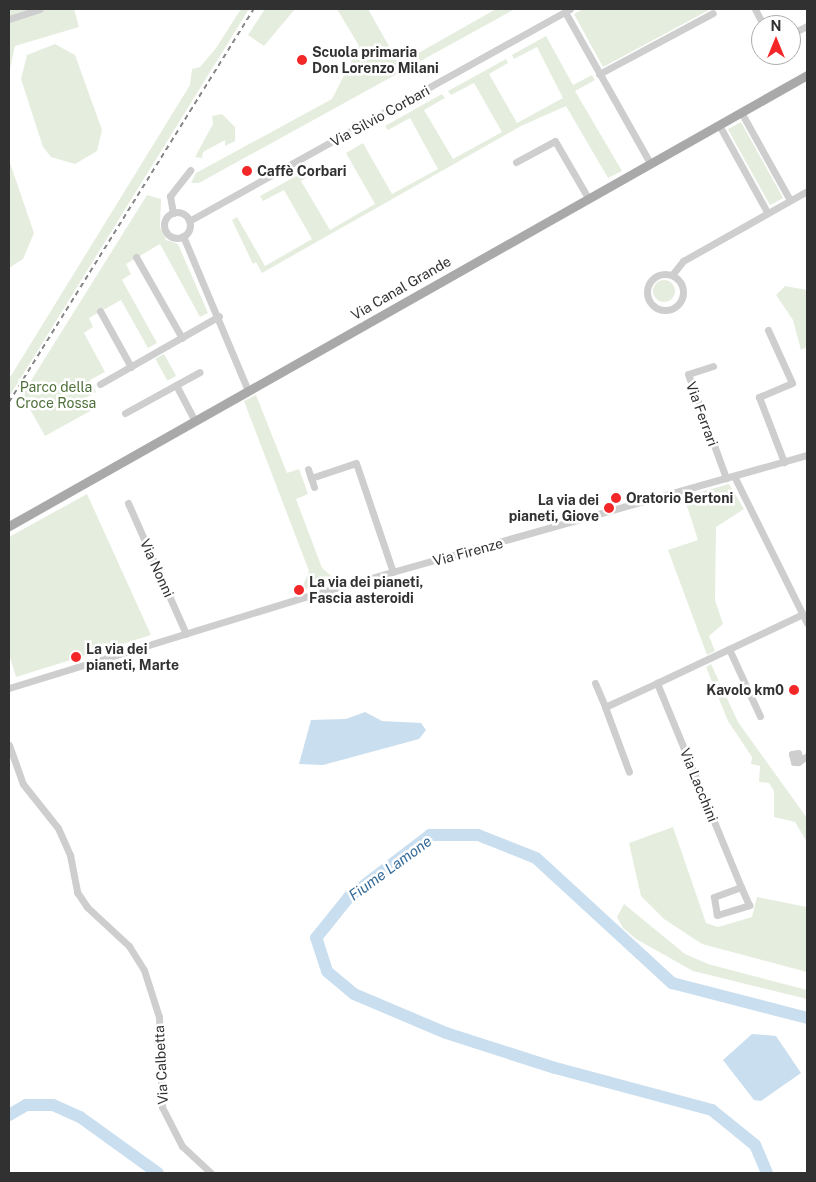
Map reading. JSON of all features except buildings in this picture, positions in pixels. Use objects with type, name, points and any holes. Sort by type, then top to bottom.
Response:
[{"type":"main road","name":"Via Canal Grande","points":[[9,526],[807,76]]},
{"type":"street","points":[[9,19],[39,9]]},
{"type":"street","points":[[567,10],[599,74],[650,163]]},
{"type":"street","name":"Via Silvio Corbari","points":[[189,221],[567,10]]},
{"type":"street","points":[[599,74],[712,13]]},
{"type":"street","points":[[741,112],[790,200]]},
{"type":"street","points":[[719,125],[767,212]]},
{"type":"street","points":[[516,162],[555,141],[588,198]]},
{"type":"street","points":[[172,212],[170,196],[190,170]]},
{"type":"street","points":[[672,275],[683,289],[681,300],[673,308],[656,308],[648,299],[647,287],[655,277],[672,275],[683,261],[807,191]]},
{"type":"street","points":[[183,236],[172,237],[164,229],[166,217],[172,212],[184,214],[189,221],[183,236],[219,316],[248,391]]},
{"type":"street","points":[[136,257],[182,338]]},
{"type":"street","points":[[100,311],[131,368]]},
{"type":"street","points":[[100,384],[219,316]]},
{"type":"street","points":[[768,330],[792,383],[759,397],[784,462]]},
{"type":"street","name":"Via Ferrari","points":[[712,366],[688,374],[726,478]]},
{"type":"street","points":[[125,413],[200,372]]},
{"type":"street","points":[[176,385],[195,421]]},
{"type":"street","name":"Via Firenze","points":[[9,688],[393,572],[807,455]]},
{"type":"street","points":[[311,478],[356,463],[393,572]]},
{"type":"street","points":[[308,469],[314,487]]},
{"type":"street","points":[[734,476],[807,623]]},
{"type":"street","name":"Via Nonni","points":[[128,503],[186,634]]},
{"type":"street","points":[[605,708],[803,614]]},
{"type":"street","points":[[729,649],[760,716]]},
{"type":"street","points":[[595,683],[629,772]]},
{"type":"street","name":"Via Lacchini","points":[[657,683],[741,887],[747,908],[717,915],[714,897],[741,887]]},
{"type":"street","name":"Via Calbetta","points":[[9,745],[23,784],[58,828],[70,855],[78,892],[87,907],[129,946],[144,970],[159,1017],[162,1108],[182,1146],[211,1173]]},
{"type":"street","points":[[800,760],[807,756]]},
{"type":"green space","points":[[9,9],[74,9],[79,27],[15,46],[9,73]]},
{"type":"green space","points":[[241,9],[249,9],[9,397],[9,379],[190,85],[192,69],[200,67],[216,48]]},
{"type":"green space","points":[[265,9],[295,9],[264,46],[248,35]]},
{"type":"green space","points":[[337,9],[368,9],[399,64],[496,9],[515,9],[199,183],[191,183],[196,173],[332,99],[359,46]]},
{"type":"green space","points":[[583,9],[711,9],[603,67],[574,14]]},
{"type":"green space","points":[[546,36],[573,85],[592,75],[595,80],[575,91],[622,171],[608,178],[566,106],[521,126],[262,273],[256,262],[253,264],[232,220],[237,217],[265,266],[312,239],[284,190],[263,201],[260,196],[316,165],[319,170],[301,181],[330,230],[375,204],[346,153],[363,143],[392,194],[438,169],[410,118],[388,130],[385,126],[442,94],[445,98],[424,110],[453,159],[502,132],[474,83],[451,95],[448,91],[506,59],[508,63],[489,74],[517,123],[563,98],[537,47],[514,59],[512,55]]},
{"type":"green space","points":[[55,44],[75,55],[102,130],[97,151],[75,164],[51,157],[43,147],[21,79],[27,55]]},
{"type":"green space","points":[[222,114],[235,127],[235,141],[225,146],[225,140],[203,152],[202,158],[195,157],[213,124],[212,116]]},
{"type":"green space","points":[[741,122],[783,198],[770,205],[728,129]]},
{"type":"green space","points":[[9,160],[34,233],[23,259],[9,268]]},
{"type":"green space","name":"Parco della Croce Rossa","points":[[147,195],[161,199],[160,227],[166,240],[178,244],[208,313],[200,317],[160,244],[126,264],[131,274],[122,280],[157,343],[148,348],[121,300],[89,318],[93,327],[84,333],[105,372],[90,380],[96,392],[85,398],[92,410],[45,436],[22,395]]},
{"type":"green space","points":[[664,280],[672,283],[675,291],[672,299],[664,302],[656,299],[653,291],[656,283]]},
{"type":"green space","points":[[785,286],[807,290],[807,347],[801,350],[793,320],[776,295]]},
{"type":"green space","points":[[164,354],[176,376],[167,381],[155,359]]},
{"type":"green space","points":[[256,395],[287,473],[299,469],[308,494],[296,499],[322,568],[336,580],[301,591],[309,571],[244,401]]},
{"type":"green space","points":[[729,484],[744,509],[716,527],[715,600],[723,624],[709,636],[715,651],[707,655],[668,550],[698,540],[684,497]]},
{"type":"green space","points":[[87,494],[151,635],[16,677],[9,654],[9,537]]},
{"type":"green space","points":[[711,664],[738,722],[807,818],[807,842],[795,822],[774,817],[774,791],[769,783],[759,782],[760,766],[751,764],[752,757],[728,721],[706,667]]},
{"type":"green space","points":[[673,827],[706,923],[718,927],[752,917],[757,897],[807,907],[807,972],[702,944],[664,919],[641,896],[629,843]]},
{"type":"green space","points":[[624,904],[685,954],[708,964],[807,990],[807,999],[693,971],[636,939],[623,928],[617,917]]},
{"type":"water","points":[[365,712],[382,721],[421,723],[426,730],[419,739],[323,765],[299,764],[311,720],[346,719]]},
{"type":"water","points":[[752,1034],[776,1036],[801,1073],[761,1101],[754,1100],[723,1060]]},
{"type":"waterway","name":"Fiume Lamone","points":[[767,1173],[755,1145],[712,1110],[555,1068],[446,1033],[354,994],[327,971],[316,938],[349,897],[430,835],[478,835],[536,858],[672,983],[807,1018]]},
{"type":"waterway","name":"Fiume Lamone","points":[[9,1115],[26,1105],[53,1105],[80,1117],[158,1173]]},
{"type":"railway","points":[[9,402],[254,9]]},
{"type":"place","name":"Scuola primaria Don Lorenzo Milani","points":[[302,60]]},
{"type":"place","name":"Caffè Corbari","points":[[247,171]]},
{"type":"place","name":"Oratorio Bertoni","points":[[616,498]]},
{"type":"place","name":"La via dei pianeti, Giove","points":[[609,508]]},
{"type":"place","name":"La via dei pianeti, Fascia asteroidi","points":[[299,590]]},
{"type":"place","name":"La via dei pianeti, Marte","points":[[76,657]]},
{"type":"place","name":"Kavolo km0","points":[[794,690]]}]
